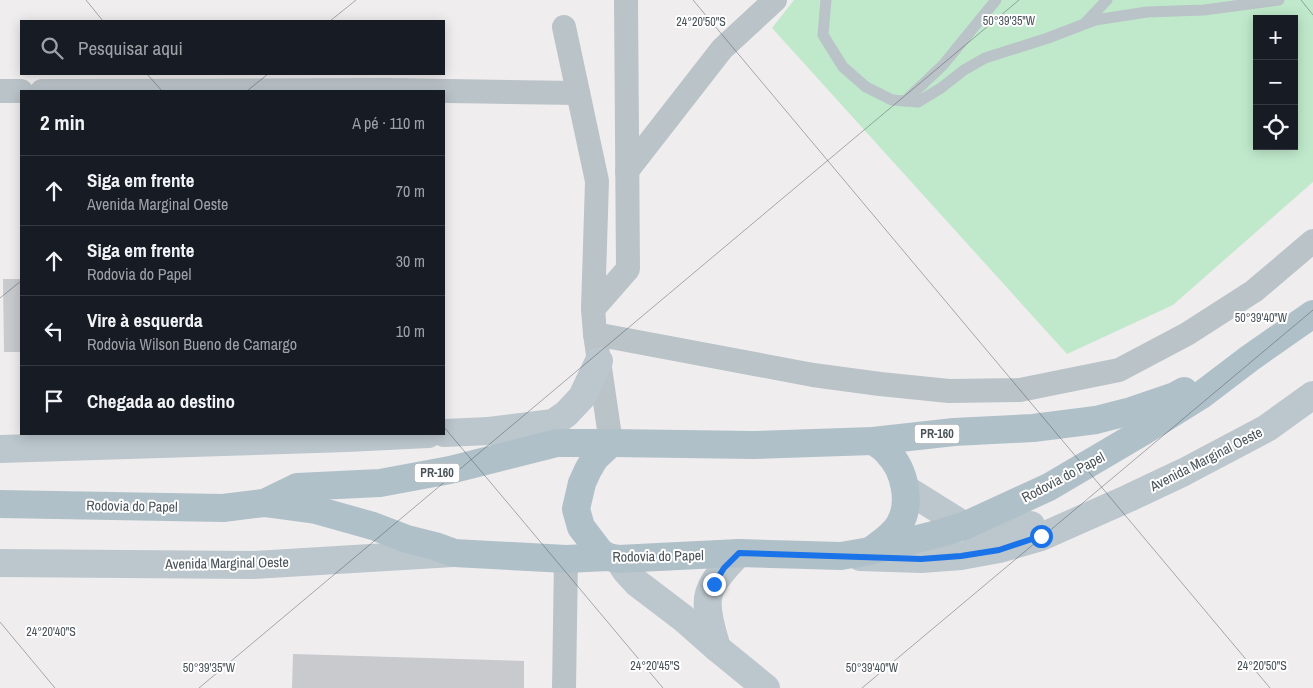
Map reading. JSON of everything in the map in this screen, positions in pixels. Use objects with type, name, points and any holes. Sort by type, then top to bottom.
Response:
[{"type":"main road","name":"Rodovia do Papel","points":[[0,504],[223,508],[264,503],[316,510],[373,526],[406,539],[454,553],[566,559],[739,553],[841,556],[870,551],[964,526],[1049,487],[1200,396],[1313,314]]},
{"type":"main road","name":"Rodovia do Papel","points":[[264,503],[296,487],[380,484],[450,470],[557,443],[752,445],[873,441],[954,432],[1033,428],[1096,420],[1131,411],[1175,396],[1211,375],[1250,358]]},
{"type":"main road","points":[[445,433],[489,431],[553,423],[566,414],[582,397],[599,361]]},
{"type":"main road","name":"Avenida Marginal Oeste","points":[[841,556],[921,559],[961,556],[999,550],[1041,536],[1184,472],[1266,428],[1313,396]]},
{"type":"main road","points":[[489,431],[557,443]]},
{"type":"main road","points":[[0,449],[408,435]]},
{"type":"main road","name":"PR-160","points":[[870,551],[891,535],[899,526],[904,514],[906,489],[902,474],[889,453],[873,441]]},
{"type":"main road","points":[[611,443],[595,458],[582,483],[576,509],[581,527],[600,552],[613,558],[637,583],[683,618],[766,688]]},
{"type":"main road","name":"Avenida Marginal Oeste","points":[[906,489],[973,531],[986,532],[1017,528],[1094,513]]},
{"type":"main road","name":"Avenida Marginal Oeste","points":[[0,563],[253,565],[454,553]]},
{"type":"main road","points":[[718,648],[709,617],[708,598],[724,568],[739,553]]},
{"type":"street","points":[[593,310],[628,269],[626,0]]},
{"type":"street","points":[[627,171],[722,49],[775,0]]},
{"type":"street","points":[[564,27],[597,180],[593,310],[611,443]]},
{"type":"street","points":[[0,92],[20,91]]},
{"type":"street","points":[[445,91],[578,93]]},
{"type":"street","points":[[595,334],[813,375],[880,384],[949,391],[1020,390],[1119,370],[1187,334],[1254,291],[1313,241]]},
{"type":"street","points":[[564,688],[566,559]]},
{"type":"lane","points":[[826,0],[823,35],[843,67],[866,87],[892,100],[918,102],[985,58],[1048,38],[1094,20],[1147,12],[1204,10],[1278,0]]},
{"type":"lane","points":[[905,101],[943,65],[996,0]]},
{"type":"lane","points":[[1084,24],[1108,0]]},
{"type":"green space","points":[[794,0],[1313,0],[1313,182],[1173,305],[1067,354],[772,28]]},
{"type":"building","points":[[3,279],[20,279],[20,352],[4,352]]},
{"type":"building","points":[[293,654],[524,661],[524,688],[292,688]]},
{"type":"route","points":[[714,584],[724,568],[739,553],[921,559],[961,556],[999,550],[1041,536]]}]
